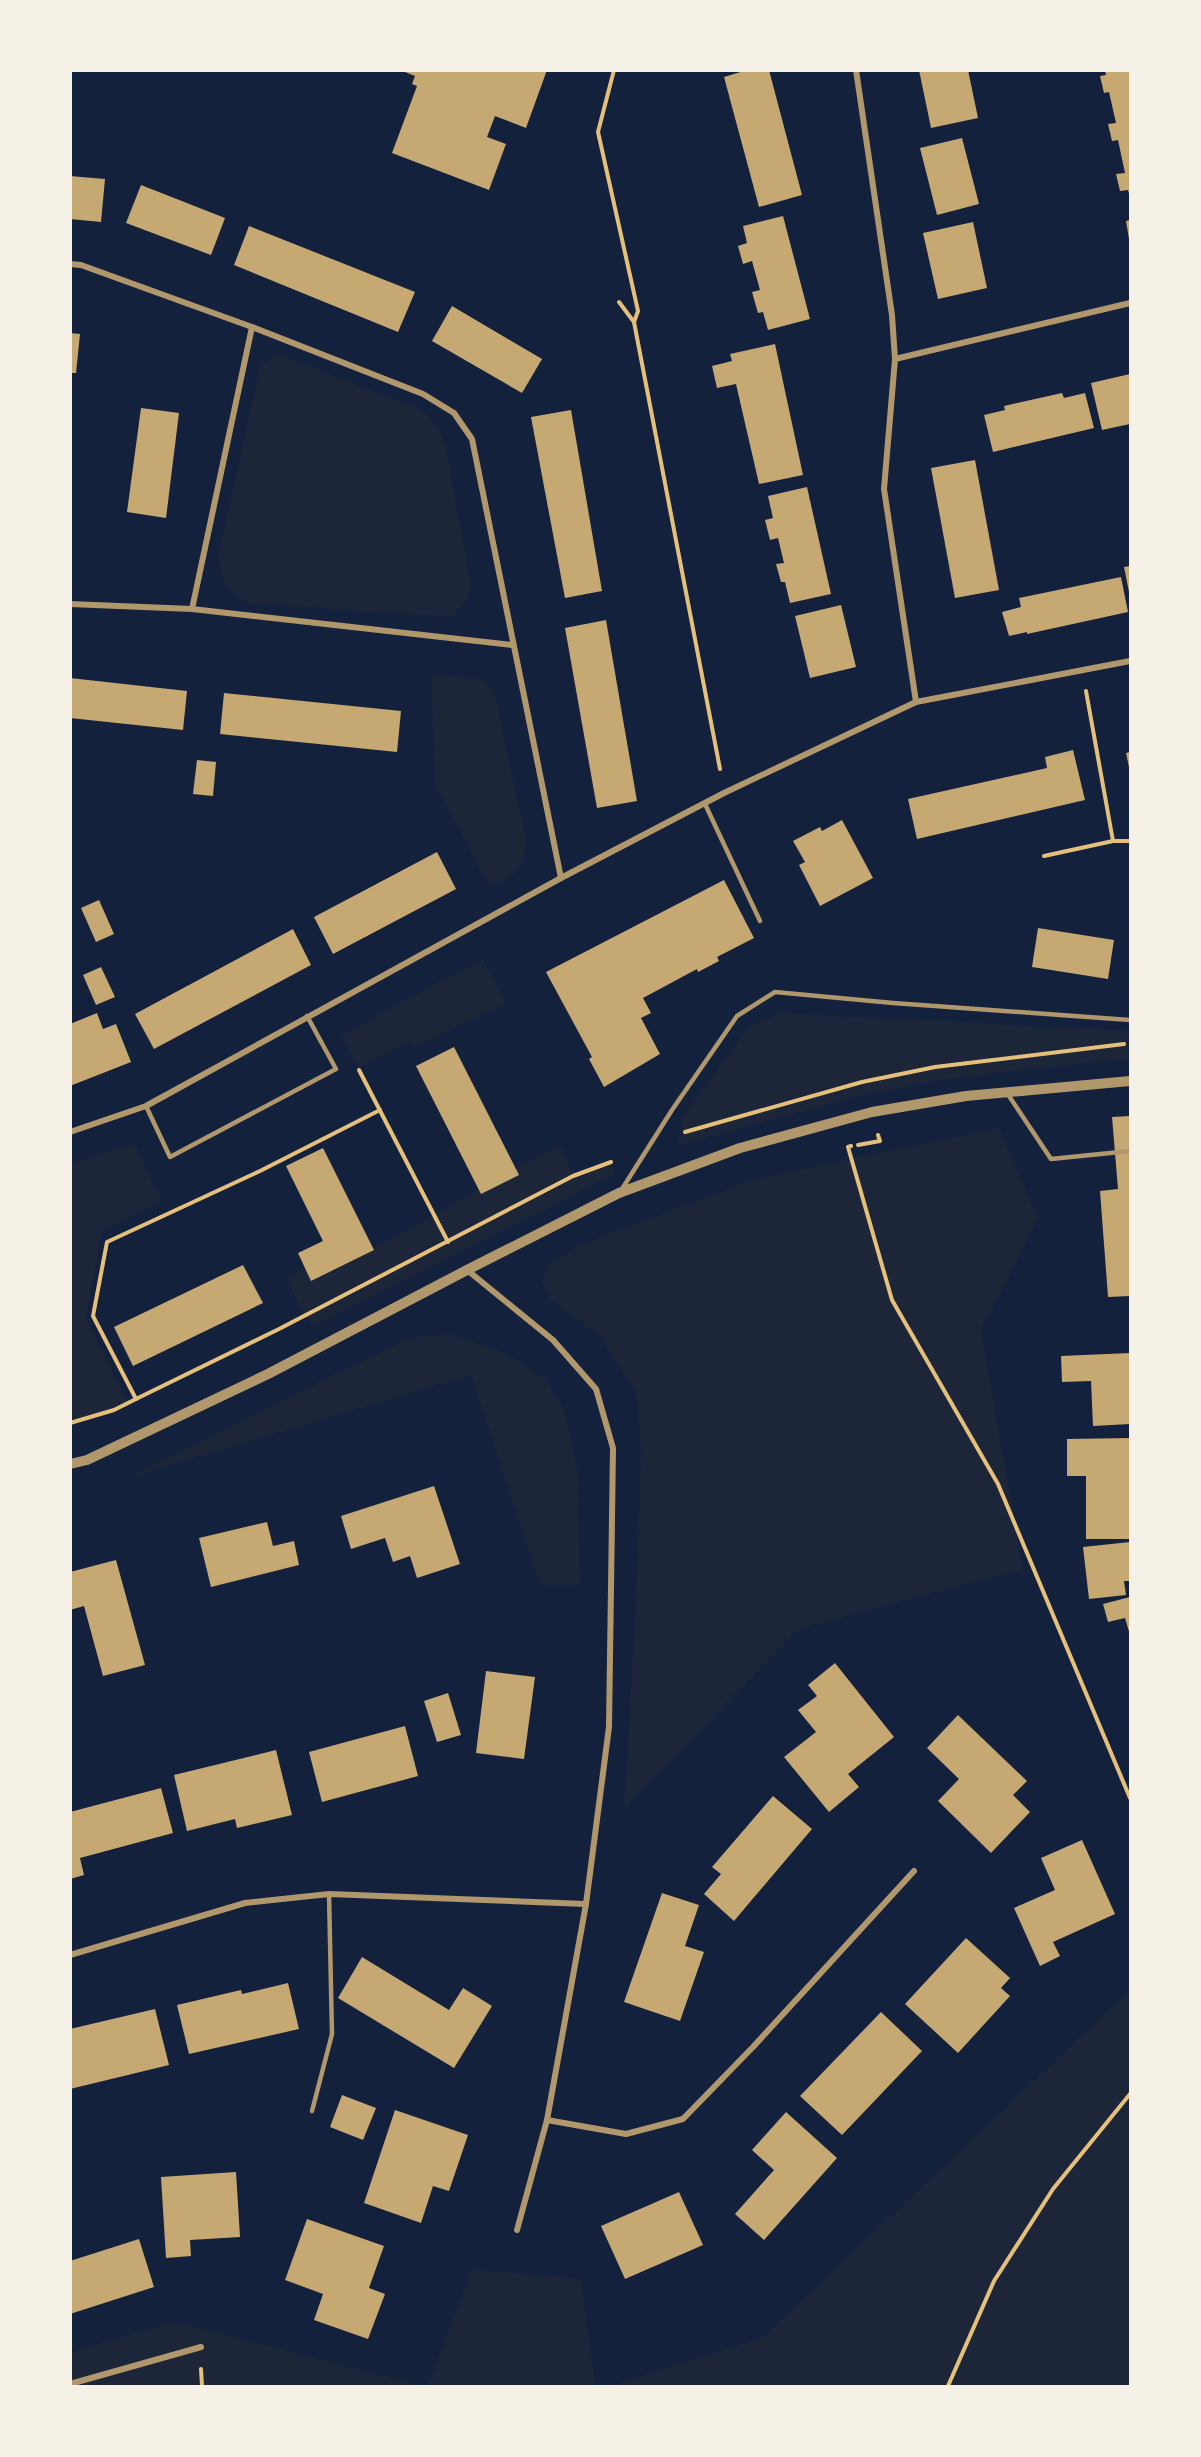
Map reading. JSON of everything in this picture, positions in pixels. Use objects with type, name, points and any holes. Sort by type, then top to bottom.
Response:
[{"type":"street","points":[[856,70],[892,315],[896,358],[884,489],[916,702]]},
{"type":"street","points":[[70,264],[81,265],[252,327],[423,394],[454,412],[472,439],[561,878]]},
{"type":"street","points":[[896,358],[1131,303]]},
{"type":"street","points":[[192,609],[252,327]]},
{"type":"street","points":[[70,604],[192,609],[512,645]]},
{"type":"street","points":[[70,1132],[146,1106],[561,878],[724,794],[916,702],[1131,661]]},
{"type":"street","points":[[70,1464],[87,1460],[268,1374],[619,1194],[740,1148],[872,1112],[966,1096],[1131,1081]]},
{"type":"street","points":[[467,1270],[553,1340],[596,1389],[613,1448],[609,1727],[586,1905],[547,2120],[517,2230]]},
{"type":"street","points":[[547,2120],[626,2134],[683,2120],[914,1871]]},
{"type":"street","points":[[70,1955],[245,1903],[329,1894],[586,1905]]},
{"type":"street","points":[[70,2384],[201,2347]]},
{"type":"lane","points":[[705,804],[760,921]]},
{"type":"lane","points":[[619,1194],[672,1110],[737,1016],[775,992],[1131,1020]]},
{"type":"lane","points":[[146,1106],[170,1157],[336,1069],[307,1016]]},
{"type":"lane","points":[[1006,1092],[1052,1159],[1131,1151]]},
{"type":"lane","points":[[312,2111],[333,2034],[329,1894]]},
{"type":"path","points":[[614,70],[598,132],[638,311],[634,322]]},
{"type":"path","points":[[619,302],[634,322],[724,794]]},
{"type":"path","points":[[1082,670],[1113,841]]},
{"type":"path","points":[[1044,856],[1113,841],[1131,841]]},
{"type":"path","points":[[358,1068],[448,1242]]},
{"type":"path","points":[[862,1082],[880,1141],[848,1147],[892,1300],[998,1484],[1131,1798]]},
{"type":"path","points":[[136,1399],[93,1316],[107,1242],[260,1171],[380,1110]]},
{"type":"path","points":[[948,2386],[994,2281],[1053,2190],[1131,2094]]},
{"type":"shaded area","points":[[277,354],[418,408],[438,426],[446,448],[471,584],[468,599],[451,617],[248,603],[224,585],[218,558],[260,366]]},
{"type":"shaded area","points":[[431,674],[484,680],[494,691],[526,839],[521,864],[517,870],[506,879],[489,886],[435,784]]},
{"type":"shaded area","points":[[483,959],[506,1003],[414,1048],[410,1041],[358,1068],[341,1035]]},
{"type":"shaded area","points":[[780,1013],[1130,1031],[1130,1058],[938,1080],[850,1098],[677,1146],[684,1115],[748,1028]]},
{"type":"shaded area","points":[[999,1128],[1038,1218],[981,1330],[1023,1569],[799,1629],[624,1808],[635,1621],[641,1448],[636,1392],[599,1335],[550,1300],[542,1283],[547,1265],[587,1242],[756,1179]]},
{"type":"shaded area","points":[[134,1143],[162,1201],[102,1231],[86,1319],[128,1403],[70,1423],[70,1164]]},
{"type":"shaded area","points":[[560,1144],[573,1176],[610,1162],[615,1174],[313,1327],[307,1315],[304,1316],[287,1278],[368,1238],[374,1249]]},
{"type":"shaded area","points":[[452,1335],[501,1351],[546,1379],[564,1409],[578,1471],[580,1585],[540,1585],[471,1375],[121,1480],[403,1341],[424,1336]]},
{"type":"shaded area","points":[[1130,1990],[1130,2386],[609,2386],[762,2338]]},
{"type":"shaded area","points":[[472,2269],[581,2279],[595,2386],[428,2386]]},
{"type":"shaded area","points":[[174,2322],[424,2386],[71,2386],[71,2352]]},
{"type":"building","points":[[400,70],[547,70],[526,128],[495,116],[487,137],[506,144],[489,190],[392,153],[417,86],[412,84],[415,76]]},
{"type":"building","points":[[747,70],[769,70],[802,195],[759,207],[724,77]]},
{"type":"building","points":[[919,70],[968,70],[978,118],[931,128]]},
{"type":"building","points":[[1105,70],[1130,70],[1130,197],[1128,190],[1120,191],[1116,174],[1125,173],[1118,140],[1112,141],[1108,124],[1116,123],[1109,92],[1104,93],[1100,76],[1106,75]]},
{"type":"building","points":[[962,138],[979,204],[937,215],[920,148]]},
{"type":"building","points":[[70,176],[105,179],[101,222],[70,219]]},
{"type":"building","points":[[141,185],[225,218],[211,255],[126,223]]},
{"type":"building","points":[[783,216],[810,319],[768,330],[763,312],[758,313],[752,292],[760,290],[752,261],[743,264],[738,246],[747,243],[743,226]]},
{"type":"building","points":[[1130,220],[1130,239],[1129,239],[1126,221]]},
{"type":"building","points":[[973,222],[987,288],[938,299],[923,233]]},
{"type":"building","points":[[249,226],[415,292],[398,332],[234,265]]},
{"type":"building","points":[[452,306],[542,359],[522,393],[432,341]]},
{"type":"building","points":[[70,333],[80,334],[76,373],[70,373]]},
{"type":"building","points":[[775,344],[803,475],[759,484],[736,384],[717,388],[712,366],[732,361],[730,354]]},
{"type":"building","points":[[1130,374],[1130,424],[1102,430],[1091,383]]},
{"type":"building","points":[[1062,393],[1064,398],[1085,393],[1094,428],[993,452],[984,415],[1005,410],[1004,406]]},
{"type":"building","points":[[141,408],[179,413],[166,518],[127,512]]},
{"type":"building","points":[[571,410],[602,591],[565,598],[531,417]]},
{"type":"building","points":[[975,460],[999,590],[955,598],[931,468]]},
{"type":"building","points":[[807,487],[831,594],[790,603],[785,582],[781,582],[776,564],[784,563],[778,538],[770,540],[765,520],[773,518],[768,496]]},
{"type":"building","points":[[1130,566],[1130,592],[1129,592],[1124,567]]},
{"type":"building","points":[[1121,577],[1128,612],[1009,636],[1002,612],[1021,607],[1019,598]]},
{"type":"building","points":[[841,605],[856,667],[810,678],[795,616]]},
{"type":"building","points":[[606,620],[637,801],[597,808],[565,628]]},
{"type":"building","points":[[70,678],[187,691],[183,730],[70,718]]},
{"type":"building","points":[[224,693],[401,711],[397,752],[220,734]]},
{"type":"building","points":[[1073,750],[1085,800],[917,839],[908,799],[1047,768],[1045,757]]},
{"type":"building","points":[[1130,752],[1130,772],[1126,753]]},
{"type":"building","points":[[197,760],[216,762],[213,796],[193,794]]},
{"type":"building","points":[[842,820],[873,878],[820,906],[799,865],[805,862],[793,841],[820,827],[822,831]]},
{"type":"building","points":[[437,852],[456,889],[333,954],[314,917]]},
{"type":"building","points":[[724,880],[754,938],[717,957],[719,961],[698,972],[697,969],[643,998],[651,1013],[641,1018],[660,1054],[604,1087],[589,1059],[592,1057],[546,972]]},
{"type":"building","points":[[99,900],[114,934],[96,942],[81,908]]},
{"type":"building","points":[[1038,928],[1114,940],[1108,979],[1032,967]]},
{"type":"building","points":[[293,929],[311,965],[154,1049],[135,1014]]},
{"type":"building","points":[[101,967],[115,997],[96,1005],[83,975]]},
{"type":"building","points":[[97,1013],[103,1029],[116,1024],[131,1062],[70,1086],[70,1041],[72,1040],[70,1024]]},
{"type":"building","points":[[454,1047],[519,1175],[481,1194],[416,1066]]},
{"type":"building","points":[[1130,1116],[1130,1296],[1108,1297],[1100,1191],[1118,1189],[1112,1117]]},
{"type":"building","points":[[323,1148],[374,1250],[311,1281],[298,1253],[323,1241],[286,1166]]},
{"type":"building","points":[[243,1265],[263,1303],[133,1366],[114,1327]]},
{"type":"building","points":[[1130,1353],[1130,1424],[1093,1426],[1091,1381],[1062,1382],[1061,1356]]},
{"type":"building","points":[[1130,1438],[1130,1539],[1086,1539],[1086,1476],[1067,1476],[1067,1439]]},
{"type":"building","points":[[434,1486],[460,1564],[417,1578],[410,1556],[393,1562],[385,1538],[351,1549],[341,1516]]},
{"type":"building","points":[[267,1522],[273,1546],[294,1541],[299,1565],[211,1587],[199,1538]]},
{"type":"building","points":[[1130,1542],[1130,1581],[1124,1581],[1126,1595],[1089,1599],[1083,1547]]},
{"type":"building","points":[[116,1560],[145,1665],[103,1676],[84,1606],[70,1610],[70,1572]]},
{"type":"building","points":[[1130,1597],[1130,1635],[1125,1618],[1108,1622],[1103,1604]]},
{"type":"building","points":[[835,1663],[894,1737],[848,1774],[859,1787],[829,1812],[784,1757],[816,1732],[798,1710],[817,1696],[808,1685]]},
{"type":"building","points":[[486,1671],[535,1677],[524,1759],[476,1753]]},
{"type":"building","points":[[448,1693],[461,1735],[437,1742],[424,1701]]},
{"type":"building","points":[[958,1715],[1027,1781],[1013,1795],[1030,1812],[991,1853],[938,1801],[959,1779],[927,1748]]},
{"type":"building","points":[[405,1726],[418,1776],[322,1802],[309,1752]]},
{"type":"building","points":[[276,1750],[292,1815],[237,1828],[235,1819],[187,1831],[174,1775]]},
{"type":"building","points":[[161,1788],[173,1833],[80,1858],[84,1875],[70,1879],[70,1812]]},
{"type":"building","points":[[773,1796],[812,1829],[734,1921],[704,1894],[721,1874],[712,1867]]},
{"type":"building","points":[[1082,1840],[1115,1914],[1053,1942],[1060,1956],[1040,1966],[1014,1908],[1055,1890],[1041,1858]]},
{"type":"building","points":[[662,1893],[699,1905],[685,1946],[704,1952],[680,2021],[624,2002]]},
{"type":"building","points":[[966,1938],[1010,1978],[1001,1988],[1010,1996],[958,2053],[905,2004]]},
{"type":"building","points":[[362,1957],[449,2010],[463,1988],[492,2006],[454,2068],[338,1998]]},
{"type":"building","points":[[288,1983],[299,2029],[189,2054],[177,2005],[241,1990],[242,1994]]},
{"type":"building","points":[[155,2009],[169,2065],[70,2089],[70,2029]]},
{"type":"building","points":[[881,2012],[922,2051],[842,2135],[800,2096]]},
{"type":"building","points":[[342,2095],[376,2108],[363,2140],[330,2127]]},
{"type":"building","points":[[395,2110],[468,2135],[449,2191],[433,2186],[421,2223],[364,2203]]},
{"type":"building","points":[[786,2112],[837,2158],[764,2240],[735,2214],[774,2170],[752,2150]]},
{"type":"building","points":[[236,2172],[240,2237],[190,2240],[191,2256],[166,2258],[161,2177]]},
{"type":"building","points":[[679,2192],[703,2245],[625,2279],[601,2226]]},
{"type":"building","points":[[307,2219],[384,2246],[369,2288],[385,2294],[368,2339],[314,2320],[323,2294],[285,2280]]},
{"type":"building","points":[[139,2239],[154,2287],[70,2314],[70,2261]]}]
